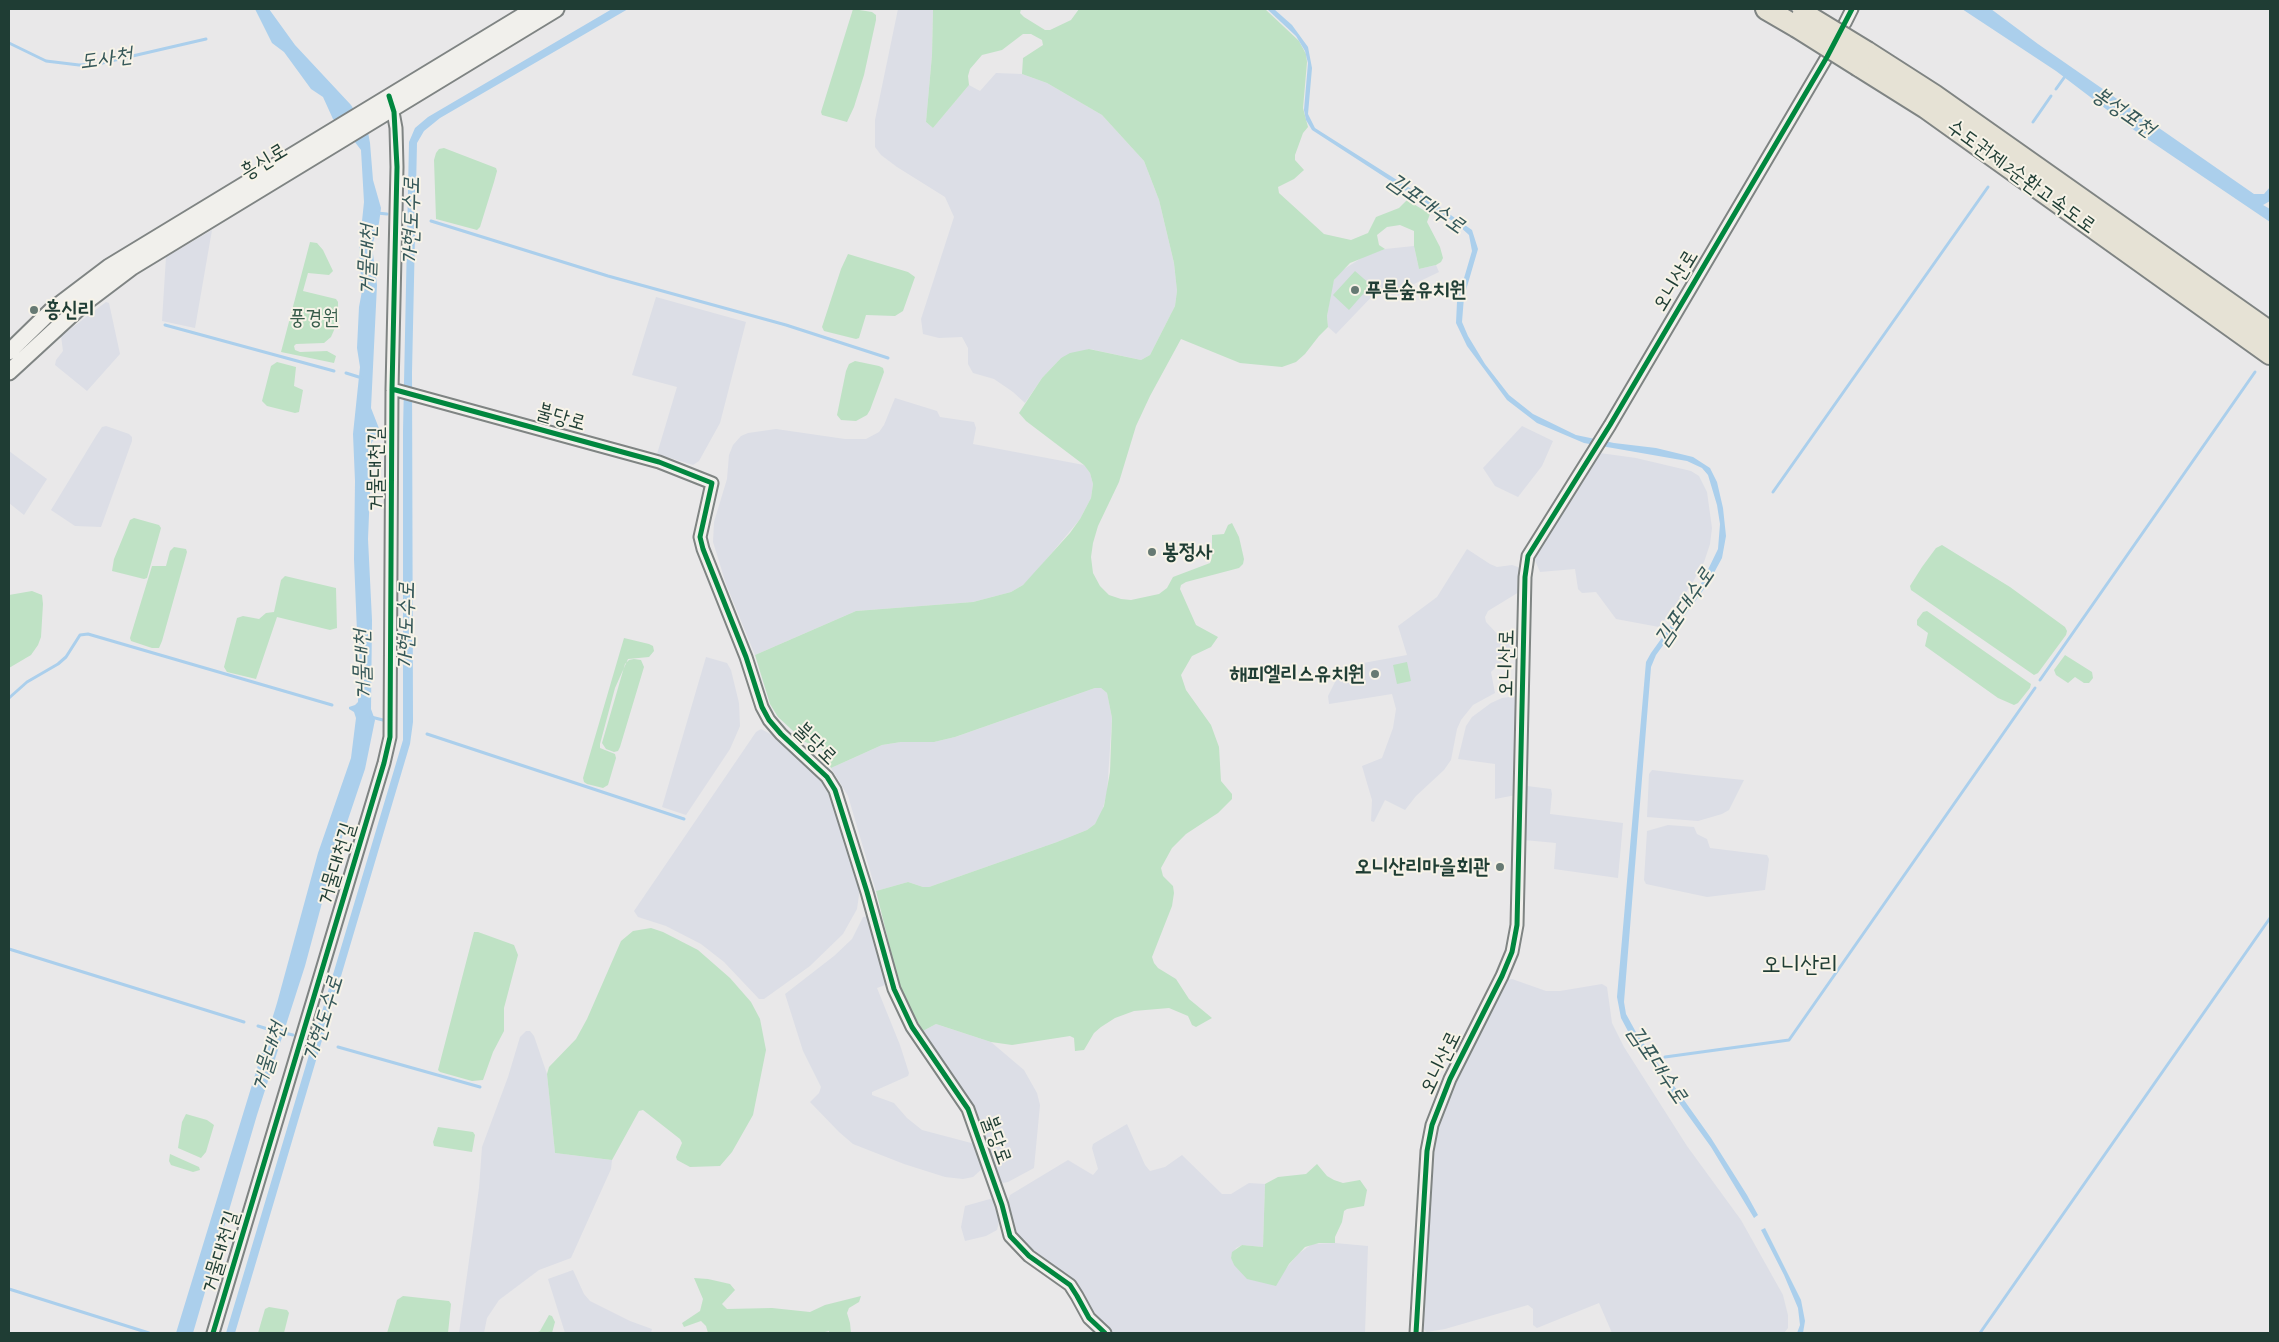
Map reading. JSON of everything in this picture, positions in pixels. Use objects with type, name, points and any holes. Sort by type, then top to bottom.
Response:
[{"type":"highway","name":"수도권제2순환고속도로","points":[[1766,9],[1799,16],[1863,59],[1926,108],[2270,354]]},
{"type":"highway","name":"수도권제2순환고속도로","points":[[1863,59],[1934,95],[2270,332]]},
{"type":"main road","name":"흥신로","points":[[9,352],[51,311],[109,267],[372,114],[534,9]]},
{"type":"main road","name":"흥신로","points":[[391,102],[556,9]]},
{"type":"main road","name":"흥신로","points":[[9,372],[83,304],[132,267],[334,137]]},
{"type":"street","points":[[1845,23],[1852,9]]},
{"type":"street","name":"오니산로","points":[[1416,1333],[1427,1151],[1432,1125],[1450,1079],[1502,976],[1512,952],[1517,926],[1525,577],[1528,556],[1596,446],[1827,58]]},
{"type":"street","points":[[391,102],[396,128],[397,167],[392,389]]},
{"type":"street","name":"불당로","points":[[392,389],[659,462],[712,483],[700,537],[703,549],[746,656],[762,707],[769,720],[781,734],[827,777],[835,790],[894,989],[912,1027],[968,1109],[1002,1204],[1010,1236],[1029,1256],[1070,1285],[1089,1318],[1105,1333]]},
{"type":"street","name":"거물대천길","points":[[213,1333],[384,763],[390,736],[392,389]]},
{"type":"shaded area","points":[[898,9],[933,9],[932,55],[926,122],[933,128],[969,85],[980,91],[996,73],[1022,74],[1047,83],[1102,115],[1144,161],[1159,200],[1174,263],[1177,291],[1175,306],[1150,355],[1141,360],[1090,349],[1061,358],[1042,378],[1025,403],[994,379],[973,373],[968,364],[968,348],[962,337],[939,338],[923,334],[921,319],[954,217],[945,197],[897,167],[881,155],[875,147],[875,120]]},
{"type":"shaded area","points":[[212,230],[195,328],[162,321],[166,257]]},
{"type":"shaded area","name":"푸른숲유치원","points":[[1414,246],[1419,269],[1436,265],[1439,272],[1412,285],[1395,299],[1386,289],[1379,289],[1336,334],[1328,327],[1327,316],[1331,290],[1334,280],[1341,271],[1363,257],[1385,249]]},
{"type":"shaded area","points":[[656,297],[746,322],[720,423],[699,461],[693,465],[657,454],[677,387],[632,375]]},
{"type":"shaded area","points":[[106,302],[109,303],[120,354],[87,391],[55,365],[56,360],[63,351],[61,336]]},
{"type":"shaded area","points":[[895,398],[937,411],[940,417],[974,422],[976,428],[973,444],[1084,465],[1090,473],[1093,484],[1091,498],[1080,519],[1036,572],[1023,585],[1011,592],[973,602],[856,611],[755,655],[726,584],[713,542],[714,522],[727,479],[729,455],[733,445],[741,436],[748,433],[776,429],[845,439],[866,439],[879,432],[884,425]]},
{"type":"shaded area","points":[[106,426],[129,434],[132,437],[132,441],[101,527],[75,526],[51,510],[96,436],[102,427]]},
{"type":"shaded area","points":[[1522,426],[1553,441],[1542,466],[1518,497],[1495,486],[1483,468]]},
{"type":"shaded area","points":[[9,451],[47,479],[24,515],[9,503]]},
{"type":"shaded area","points":[[1600,453],[1636,458],[1691,471],[1699,476],[1707,492],[1712,528],[1710,544],[1704,562],[1690,587],[1659,627],[1616,619],[1596,592],[1582,593],[1578,589],[1575,569],[1540,572],[1534,558],[1587,467]]},
{"type":"shaded area","points":[[1467,549],[1497,567],[1512,565],[1518,567],[1520,572],[1519,592],[1488,611],[1485,617],[1486,622],[1501,638],[1518,643],[1518,656],[1501,662],[1491,672],[1495,693],[1473,705],[1461,720],[1457,729],[1451,760],[1444,770],[1416,796],[1405,810],[1385,800],[1374,822],[1371,821],[1372,800],[1362,766],[1382,758],[1393,728],[1396,709],[1392,694],[1329,704],[1328,696],[1336,680],[1336,668],[1407,655],[1398,626],[1437,597]]},
{"type":"shaded area","points":[[706,657],[727,663],[731,670],[739,703],[740,726],[730,749],[686,815],[662,807]]},
{"type":"shaded area","points":[[1095,688],[1101,688],[1107,693],[1112,718],[1107,793],[1101,815],[1095,824],[1087,830],[1057,842],[929,887],[908,882],[876,891],[848,796],[831,768],[882,745],[901,742],[934,742],[955,737]]},
{"type":"shaded area","points":[[1517,696],[1516,795],[1495,799],[1495,764],[1458,759],[1466,726],[1472,717],[1491,703],[1502,698]]},
{"type":"shaded area","points":[[761,729],[776,737],[804,761],[827,786],[833,798],[853,858],[860,888],[857,909],[843,934],[810,966],[764,999],[759,999],[724,962],[701,944],[666,926],[638,917],[634,911],[756,732]]},
{"type":"shaded area","points":[[1652,770],[1744,780],[1729,810],[1722,814],[1698,821],[1647,817],[1649,774]]},
{"type":"shaded area","points":[[1527,786],[1551,789],[1550,814],[1623,823],[1618,878],[1554,869],[1556,843],[1524,840]]},
{"type":"shaded area","points":[[1668,825],[1694,827],[1697,834],[1707,839],[1710,848],[1767,855],[1769,859],[1765,890],[1707,897],[1646,884],[1644,880],[1647,831]]},
{"type":"shaded area","points":[[869,916],[888,984],[877,988],[909,1073],[908,1076],[872,1092],[872,1095],[894,1103],[907,1118],[922,1130],[975,1144],[983,1168],[973,1177],[963,1179],[945,1177],[904,1164],[853,1144],[810,1102],[819,1093],[821,1087],[803,1051],[785,994],[834,956],[852,939],[863,917]]},
{"type":"shaded area","points":[[1512,979],[1546,991],[1560,991],[1602,984],[1607,987],[1612,1023],[1624,1047],[1687,1146],[1741,1220],[1783,1295],[1788,1315],[1788,1328],[1784,1333],[1612,1333],[1599,1303],[1537,1328],[1533,1325],[1533,1309],[1528,1305],[1445,1329],[1427,1332],[1423,1329],[1433,1150],[1436,1128],[1454,1083],[1506,980]]},
{"type":"shaded area","points":[[936,1024],[991,1042],[1024,1070],[1037,1093],[1040,1105],[1034,1168],[1008,1182],[1003,1183],[1000,1180],[968,1100],[923,1031]]},
{"type":"shaded area","points":[[526,1031],[530,1031],[534,1036],[547,1074],[555,1153],[612,1160],[611,1169],[571,1258],[539,1270],[499,1300],[487,1318],[484,1333],[459,1333],[479,1188],[482,1147],[508,1077],[520,1037]]},
{"type":"shaded area","points":[[1127,1124],[1145,1165],[1150,1171],[1165,1167],[1182,1155],[1222,1194],[1231,1194],[1249,1183],[1265,1184],[1263,1247],[1242,1245],[1236,1248],[1231,1257],[1234,1265],[1284,1271],[1298,1254],[1312,1244],[1335,1243],[1368,1246],[1365,1333],[1112,1333],[1017,1235],[1008,1201],[1010,1195],[1068,1160],[1093,1175],[1098,1169],[1092,1148],[1093,1144]]},
{"type":"shaded area","points":[[990,1199],[996,1200],[1000,1218],[997,1230],[986,1236],[965,1241],[961,1227],[965,1206]]},
{"type":"shaded area","points":[[573,1270],[584,1294],[590,1301],[630,1321],[652,1329],[651,1333],[565,1333],[548,1279]]},
{"type":"green space","points":[[853,9],[872,12],[876,15],[876,20],[864,75],[847,122],[822,115],[821,112]]},
{"type":"green space","points":[[933,9],[1021,9],[1020,13],[1024,17],[1045,30],[1050,30],[1071,20],[1079,9],[1265,9],[1299,41],[1306,54],[1307,62],[1303,108],[1308,127],[1303,133],[1295,155],[1295,160],[1304,170],[1294,179],[1278,187],[1279,193],[1324,234],[1351,240],[1368,233],[1376,217],[1399,208],[1407,200],[1430,214],[1427,222],[1440,247],[1443,258],[1436,265],[1419,269],[1414,246],[1414,231],[1400,225],[1387,227],[1377,235],[1379,245],[1385,249],[1350,263],[1334,280],[1327,316],[1328,327],[1296,362],[1282,367],[1240,363],[1181,339],[1136,426],[1119,482],[1098,526],[1093,543],[1091,557],[1093,573],[1100,586],[1109,595],[1121,599],[1131,600],[1159,594],[1167,588],[1173,577],[1210,563],[1212,557],[1212,535],[1224,534],[1228,525],[1232,523],[1239,537],[1244,559],[1243,564],[1239,568],[1186,582],[1181,585],[1180,589],[1196,625],[1218,637],[1211,647],[1192,656],[1181,675],[1186,690],[1211,725],[1219,747],[1221,781],[1232,794],[1232,799],[1218,813],[1186,834],[1172,848],[1161,868],[1163,876],[1173,886],[1174,893],[1172,906],[1152,957],[1158,968],[1176,979],[1189,999],[1212,1018],[1196,1027],[1192,1025],[1188,1016],[1169,1008],[1134,1011],[1115,1018],[1101,1027],[1094,1033],[1084,1050],[1075,1051],[1074,1038],[1070,1036],[1012,1045],[991,1042],[936,1024],[923,1031],[904,998],[876,891],[908,882],[929,887],[1057,842],[1087,830],[1095,824],[1104,806],[1110,772],[1112,718],[1107,693],[1101,688],[1095,688],[955,737],[934,742],[901,742],[882,745],[831,768],[821,748],[805,742],[778,717],[770,704],[755,655],[856,611],[973,602],[1011,592],[1023,585],[1070,533],[1080,519],[1091,498],[1093,484],[1090,473],[1084,465],[1026,421],[1019,413],[1042,378],[1061,358],[1070,353],[1089,349],[1141,360],[1150,355],[1175,306],[1177,291],[1174,263],[1159,200],[1144,161],[1102,115],[1047,83],[1022,74],[1023,58],[1043,45],[1042,40],[1031,34],[1023,34],[1002,50],[982,55],[970,69],[968,76],[969,85],[933,128],[926,122],[932,55]]},
{"type":"green space","points":[[444,148],[496,168],[494,182],[480,227],[477,230],[436,219],[434,160],[439,149]]},
{"type":"green space","name":"풍경원","points":[[310,242],[317,243],[323,250],[333,271],[329,275],[308,273],[303,291],[336,299],[338,302],[338,321],[331,337],[324,343],[296,344],[294,346],[295,350],[300,352],[327,351],[336,356],[334,363],[281,352]]},
{"type":"green space","points":[[848,254],[908,272],[915,277],[903,311],[895,316],[866,315],[859,338],[856,339],[824,331],[822,327],[841,269]]},
{"type":"green space","points":[[1355,271],[1371,285],[1349,310],[1333,295]]},
{"type":"green space","points":[[855,361],[879,366],[883,368],[884,372],[867,415],[856,421],[841,420],[837,415],[846,371],[849,364]]},
{"type":"green space","points":[[277,362],[296,367],[294,386],[303,390],[299,412],[295,413],[267,406],[262,401],[271,366]]},
{"type":"green space","points":[[134,518],[159,525],[161,528],[147,578],[144,579],[112,571],[114,559],[130,520]]},
{"type":"green space","points":[[1942,545],[2010,587],[2065,627],[2066,635],[2038,673],[2034,675],[1911,590],[1910,586],[1922,567],[1936,548]]},
{"type":"green space","points":[[174,547],[186,549],[187,552],[159,648],[152,648],[131,641],[130,638],[152,566],[166,566],[170,551]]},
{"type":"green space","points":[[285,576],[336,588],[337,628],[330,630],[277,617],[256,679],[227,672],[224,667],[237,618],[243,616],[259,619],[266,613],[274,612],[281,580]]},
{"type":"green space","points":[[32,591],[42,595],[41,637],[31,655],[9,668],[9,595]]},
{"type":"green space","points":[[1927,611],[2031,684],[2018,703],[2014,705],[1998,698],[1925,646],[1928,633],[1917,625],[1917,620],[1923,612]]},
{"type":"green space","points":[[624,638],[649,644],[653,646],[654,651],[649,657],[628,659],[615,688],[600,748],[615,754],[616,758],[608,785],[603,788],[587,784],[583,778]]},
{"type":"green space","points":[[2065,655],[2092,672],[2093,678],[2089,683],[2084,683],[2075,677],[2068,683],[2056,675],[2054,670]]},
{"type":"green space","points":[[629,660],[641,660],[644,667],[620,747],[618,751],[614,752],[606,749],[602,743],[625,664]]},
{"type":"green space","points":[[1407,662],[1411,681],[1397,684],[1393,665]]},
{"type":"green space","points":[[651,928],[698,950],[730,978],[751,1002],[760,1019],[766,1050],[753,1115],[732,1152],[720,1166],[690,1167],[677,1160],[676,1157],[682,1143],[680,1139],[643,1110],[639,1111],[612,1160],[555,1153],[547,1074],[549,1067],[576,1039],[587,1019],[621,941],[633,931]]},
{"type":"green space","points":[[474,932],[514,945],[518,955],[504,1008],[504,1031],[493,1052],[483,1080],[472,1081],[438,1070]]},
{"type":"green space","points":[[186,1114],[207,1120],[214,1125],[206,1152],[201,1158],[178,1148],[182,1122]]},
{"type":"green space","points":[[438,1127],[473,1132],[475,1135],[472,1152],[434,1146],[433,1142]]},
{"type":"green space","points":[[170,1154],[199,1167],[200,1170],[193,1172],[171,1165],[169,1161]]},
{"type":"green space","points":[[1317,1164],[1327,1176],[1334,1180],[1343,1183],[1360,1180],[1367,1190],[1364,1206],[1344,1211],[1342,1222],[1335,1237],[1335,1243],[1319,1243],[1305,1247],[1289,1264],[1276,1286],[1247,1279],[1234,1265],[1231,1258],[1232,1252],[1242,1245],[1263,1247],[1265,1184],[1278,1177],[1306,1174]]},
{"type":"green space","points":[[694,1278],[730,1284],[735,1290],[722,1304],[727,1309],[772,1308],[810,1312],[825,1305],[861,1296],[859,1302],[849,1308],[847,1313],[851,1333],[829,1333],[829,1331],[821,1333],[708,1333],[706,1326],[701,1321],[684,1327],[682,1323],[700,1311],[703,1299]]},
{"type":"green space","points":[[403,1296],[449,1301],[451,1304],[448,1333],[387,1333],[397,1300]]},
{"type":"green space","points":[[269,1307],[287,1310],[289,1313],[284,1333],[258,1333],[265,1309]]},
{"type":"green space","points":[[549,1315],[552,1316],[555,1322],[552,1333],[536,1333],[540,1331]]},
{"type":"water","name":"거물대천","points":[[255,9],[269,9],[295,45],[351,105],[368,132],[373,180],[381,208],[379,223],[372,246],[377,285],[371,408],[380,431],[372,442],[368,539],[372,620],[371,709],[375,720],[365,769],[330,873],[305,966],[257,1115],[193,1333],[176,1333],[277,1003],[318,853],[351,758],[356,718],[354,712],[349,707],[358,702],[353,434],[360,367],[357,348],[359,307],[362,291],[359,250],[364,202],[361,150],[345,129],[333,119],[323,97],[311,89],[284,52],[272,43]]},
{"type":"water","name":"가현도수로","points":[[612,9],[628,9],[440,118],[424,131],[417,143],[412,372],[413,722],[410,744],[235,1333],[226,1333],[403,740],[403,431],[409,142],[415,128],[428,117]]},
{"type":"water","name":"김포대수로","points":[[1267,9],[1274,9],[1292,25],[1308,47],[1312,68],[1308,114],[1315,128],[1438,206],[1472,230],[1478,249],[1464,297],[1462,322],[1485,364],[1509,395],[1533,414],[1576,435],[1614,443],[1656,448],[1693,457],[1710,468],[1717,482],[1723,508],[1726,536],[1722,558],[1709,582],[1656,655],[1651,667],[1624,1002],[1626,1014],[1637,1034],[1711,1138],[1747,1195],[1758,1215],[1754,1218],[1711,1147],[1630,1035],[1621,1018],[1617,997],[1646,662],[1702,582],[1718,549],[1720,524],[1717,505],[1708,475],[1702,468],[1687,461],[1584,443],[1537,423],[1507,400],[1467,346],[1456,323],[1457,302],[1472,251],[1469,235],[1457,224],[1312,130],[1306,120],[1304,110],[1308,63],[1305,51],[1296,36]]},
{"type":"water","name":"봉성포천","points":[[1962,9],[1991,9],[2038,44],[2254,194],[2264,194],[2270,187],[2270,201],[2263,205],[2270,209],[2270,222],[2131,128],[2056,71]]},
{"type":"water","points":[[1765,1228],[1801,1300],[1805,1321],[1803,1333],[1797,1333],[1800,1325],[1798,1308],[1761,1230]]},
{"type":"waterway","name":"도사천","points":[[9,43],[46,61],[79,65],[98,64],[206,39]]},
{"type":"waterway","points":[[2056,89],[2066,75]]},
{"type":"waterway","points":[[2033,122],[2051,96]]},
{"type":"waterway","points":[[1773,492],[1988,187]]},
{"type":"waterway","points":[[377,213],[387,214]]},
{"type":"waterway","name":"가현도수로","points":[[431,221],[608,276],[786,325],[888,358]]},
{"type":"waterway","points":[[165,325],[334,371]]},
{"type":"waterway","points":[[2040,680],[2255,372]]},
{"type":"waterway","points":[[346,373],[362,378]]},
{"type":"waterway","points":[[9,698],[27,682],[58,664],[66,657],[80,635],[88,634],[332,705]]},
{"type":"waterway","name":"김포대수로","points":[[1665,1057],[1789,1040],[2035,688]]},
{"type":"waterway","points":[[371,717],[383,720]]},
{"type":"waterway","points":[[427,734],[684,819]]},
{"type":"waterway","points":[[1980,1333],[2270,918]]},
{"type":"waterway","points":[[9,949],[244,1022]]},
{"type":"waterway","name":"거물대천","points":[[258,1026],[271,1030]]},
{"type":"waterway","name":"거물대천","points":[[280,1032],[293,1035]]},
{"type":"waterway","name":"가현도수로","points":[[338,1047],[480,1087]]},
{"type":"waterway","points":[[9,1289],[149,1333]]},
{"type":"cycle path","points":[[1416,1333],[1427,1151],[1432,1125],[1450,1079],[1502,976],[1512,952],[1517,925],[1525,577],[1528,556],[1610,425],[1827,57],[1852,9]]},
{"type":"cycle path","points":[[213,1333],[384,763],[390,737],[392,389],[397,167],[394,112],[389,96]]},
{"type":"cycle path","points":[[392,389],[659,462],[712,483],[700,537],[746,657],[762,707],[769,720],[781,734],[827,777],[835,790],[867,892],[894,989],[912,1027],[968,1109],[1002,1205],[1010,1236],[1029,1256],[1070,1285],[1089,1318],[1105,1333]]},
{"type":"place","name":"푸른숲유치원","points":[[1355,290]]},
{"type":"place","name":"흥신리","points":[[34,310]]},
{"type":"place","name":"봉정사","points":[[1152,552]]},
{"type":"place","name":"해피엘리스유치원","points":[[1375,674]]},
{"type":"place","name":"오니산리마을회관","points":[[1500,867]]},
{"type":"district","name":"오니산리","points":[[1800,966]]}]
